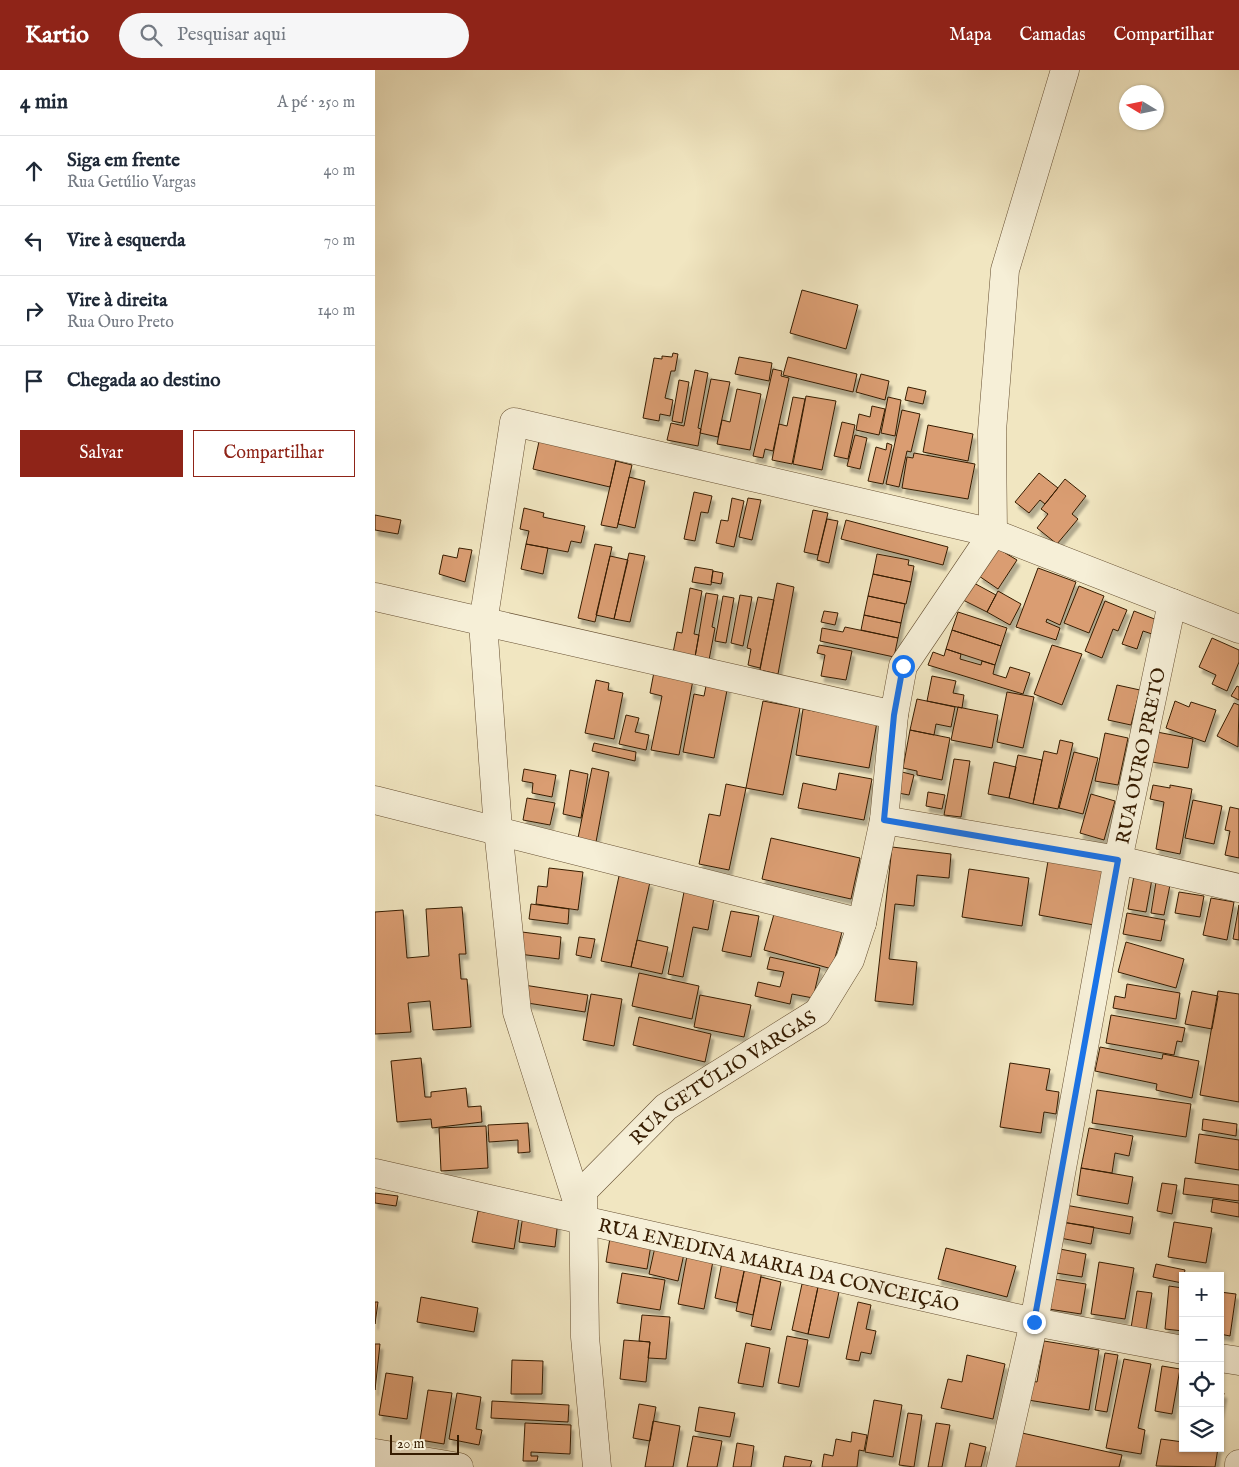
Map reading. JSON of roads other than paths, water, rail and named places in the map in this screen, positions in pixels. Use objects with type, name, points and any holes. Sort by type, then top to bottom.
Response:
[{"type":"street","points":[[993,533],[992,431],[1005,270],[1065,70]]},
{"type":"street","points":[[583,1220],[517,1012],[498,830],[483,623],[514,422],[993,533],[1239,629]]},
{"type":"street","name":"RUA GETÚLIO VARGAS","points":[[597,1467],[585,1337],[583,1190],[666,1107],[818,1012],[849,960],[862,923],[884,820],[894,715],[903,666],[993,533]]},
{"type":"street","points":[[375,597],[894,715]]},
{"type":"street","name":"RUA OURO PRETO","points":[[1001,1467],[1034,1322],[1118,860],[1172,604]]},
{"type":"street","points":[[375,800],[862,923]]},
{"type":"street","points":[[884,820],[1118,860],[1239,888]]},
{"type":"street","name":"RUA ENEDINA MARIA DA CONCEIÇÃO","points":[[375,1173],[1034,1322],[1179,1349]]},
{"type":"street","points":[[1224,1359],[1239,1361]]},
{"type":"street","points":[[375,1453],[459,1467]]}]
